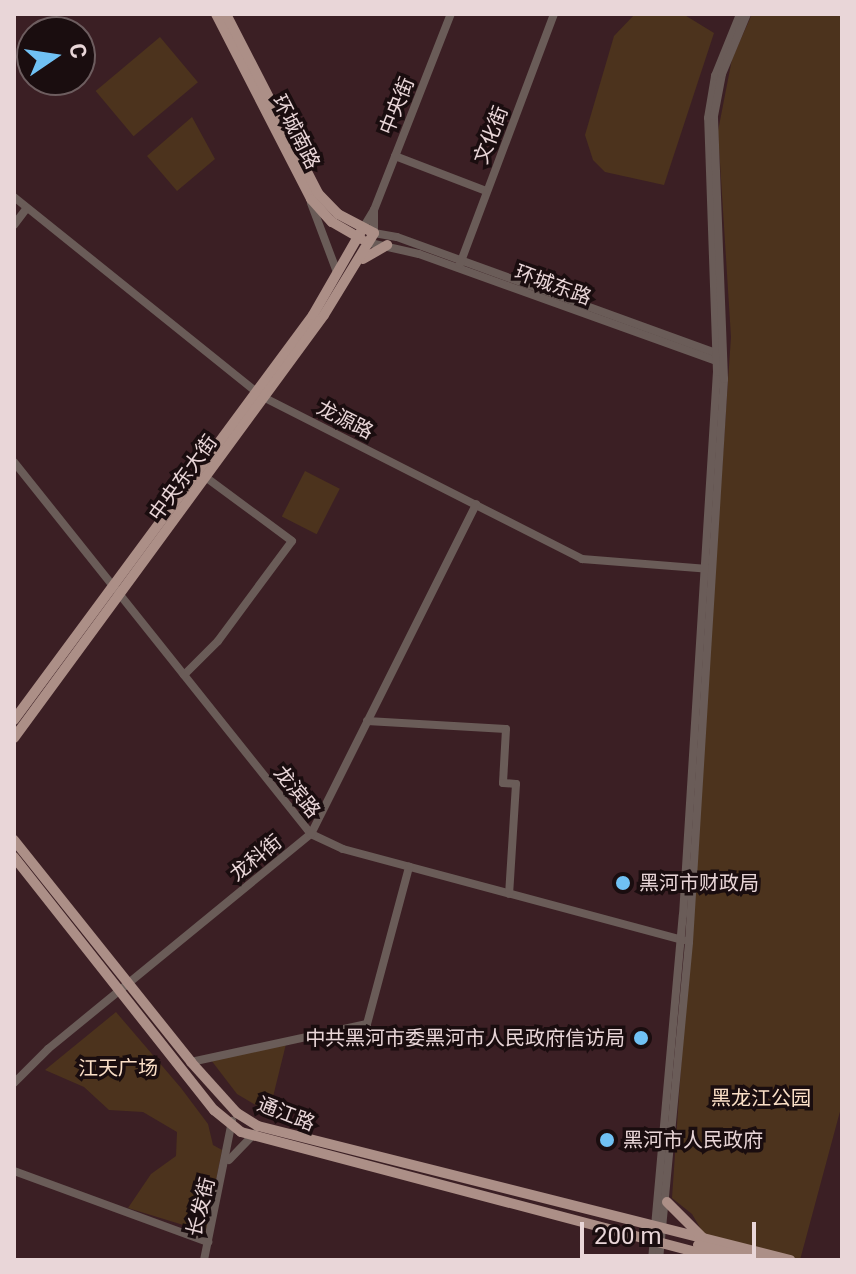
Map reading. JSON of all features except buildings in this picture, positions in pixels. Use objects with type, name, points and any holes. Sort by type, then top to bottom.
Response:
[{"type":"main road","name":"环城南路","points":[[216,14],[300,180],[322,213],[372,238]]},
{"type":"main road","name":"环城南路","points":[[226,14],[318,193],[361,233]]},
{"type":"main road","name":"中央东大街","points":[[14,720],[207,478],[334,281],[361,233]]},
{"type":"main road","name":"中央东大街","points":[[14,738],[116,590],[361,260],[372,238]]},
{"type":"main road","points":[[361,260],[387,245]]},
{"type":"main road","name":"通江路","points":[[14,840],[191,1062],[237,1113],[258,1126],[758,1260]]},
{"type":"main road","name":"通江路","points":[[14,857],[117,992],[230,1125],[252,1138],[661,1235]]},
{"type":"main road","points":[[667,1202],[704,1239]]},
{"type":"main road","points":[[661,1235],[704,1239],[790,1260]]},
{"type":"main road","points":[[661,1235],[701,1253],[726,1260]]},
{"type":"main road","points":[[688,1260],[701,1253]]},
{"type":"street","name":"中央街","points":[[374,210],[451,14]]},
{"type":"street","name":"文化街","points":[[460,265],[554,14]]},
{"type":"street","points":[[721,358],[708,118],[715,76],[740,14]]},
{"type":"street","points":[[652,1260],[661,1235],[667,1202],[721,358],[714,116],[722,74],[747,14]]},
{"type":"street","points":[[395,156],[486,191]]},
{"type":"street","points":[[300,180],[334,253],[334,281]]},
{"type":"street","name":"龙源路","points":[[14,197],[260,395],[582,559],[707,569]]},
{"type":"street","points":[[14,225],[27,208]]},
{"type":"street","points":[[361,233],[374,210]]},
{"type":"street","points":[[372,238],[374,210]]},
{"type":"street","name":"环城东路","points":[[372,238],[460,265],[721,358]]},
{"type":"street","name":"环城东路","points":[[372,238],[460,265]]},
{"type":"street","name":"龙滨路","points":[[14,462],[311,834],[343,849],[685,941]]},
{"type":"street","points":[[184,675],[218,641],[292,541],[207,478]]},
{"type":"street","name":"龙科街","points":[[14,1083],[117,992],[311,834],[476,504]]},
{"type":"street","points":[[367,721],[506,729],[503,783],[516,784],[509,894]]},
{"type":"street","points":[[191,1062],[367,1024],[409,867]]},
{"type":"street","points":[[659,1260],[685,941]]},
{"type":"street","name":"长发街","points":[[204,1260],[228,1161],[230,1125],[237,1113]]},
{"type":"street","name":"长发街","points":[[228,1161],[252,1138],[258,1126]]},
{"type":"street","points":[[14,1171],[208,1242]]},
{"type":"green space","points":[[635,14],[683,14],[714,33],[664,185],[605,172],[593,160],[585,135],[614,36]]},
{"type":"green space","name":"黑龙江公园","points":[[752,14],[842,14],[842,1104],[800,1260],[705,1236],[692,1214],[672,1198],[731,337],[718,131],[732,59]]},
{"type":"green space","points":[[160,37],[198,82],[134,136],[96,91]]},
{"type":"green space","points":[[192,117],[215,159],[177,191],[147,156]]},
{"type":"green space","points":[[305,471],[340,489],[317,534],[282,516]]},
{"type":"green space","name":"江天广场","points":[[116,1012],[181,1088],[208,1124],[213,1145],[222,1150],[206,1232],[128,1208],[151,1174],[176,1156],[177,1132],[143,1112],[109,1110],[84,1087],[45,1070]]},
{"type":"green space","points":[[286,1044],[269,1113],[237,1094],[211,1060]]},
{"type":"place","name":"黑河市财政局","points":[[623,883]]},
{"type":"place","name":"中共黑河市委黑河市人民政府信访局","points":[[641,1038]]},
{"type":"place","name":"黑河市人民政府","points":[[607,1140]]}]
